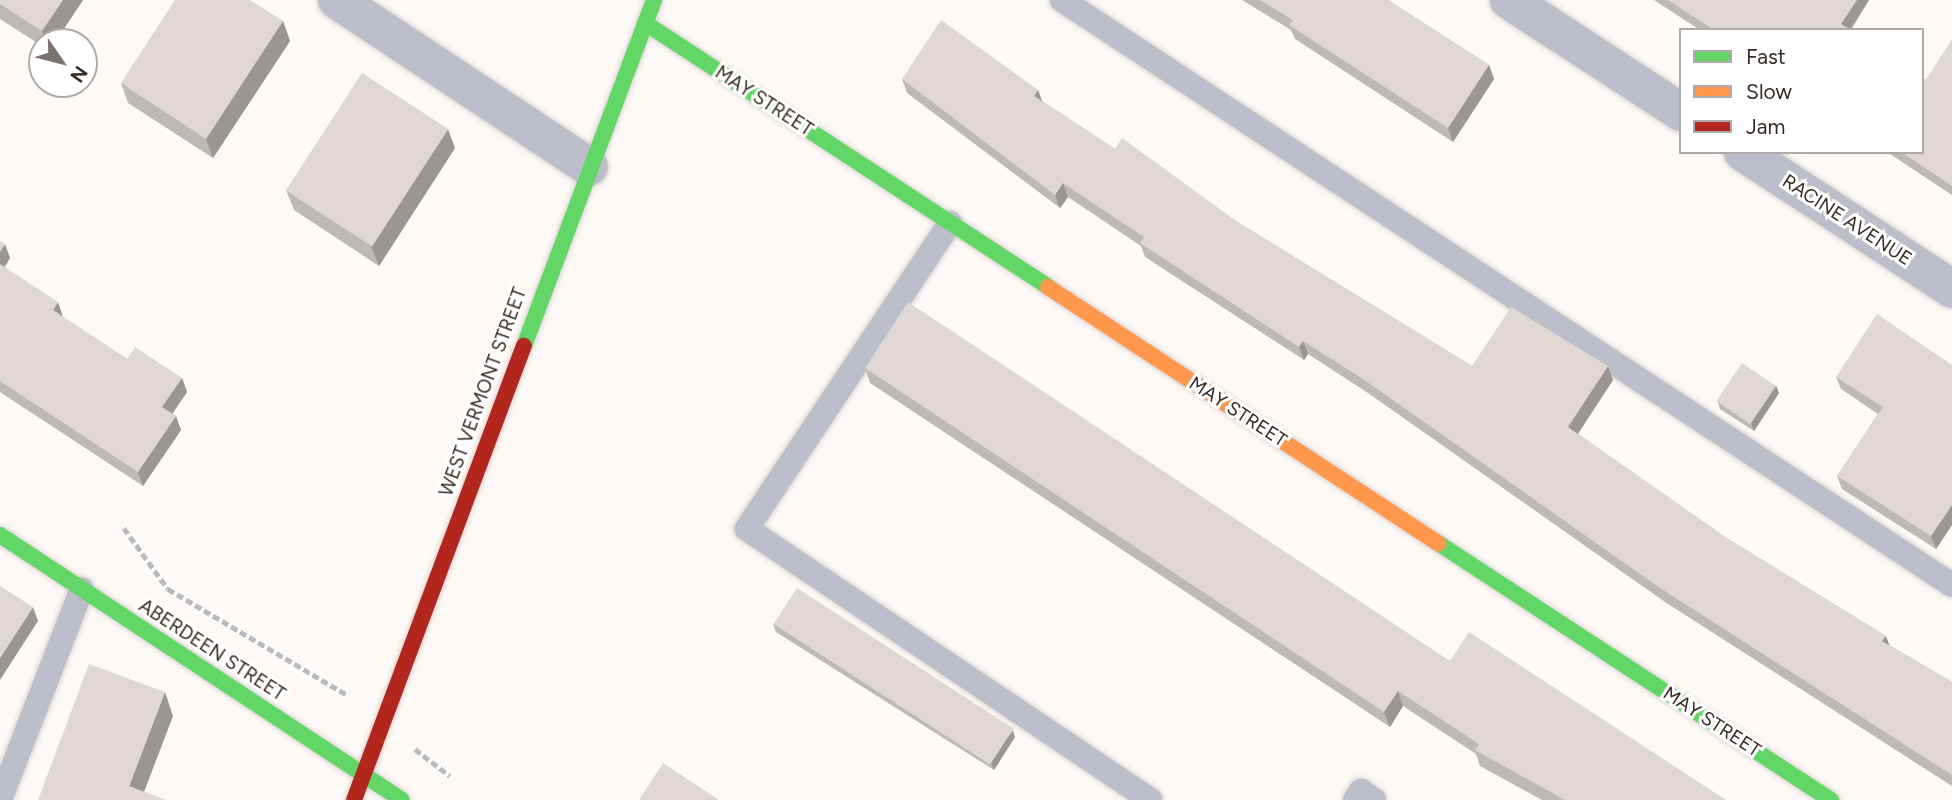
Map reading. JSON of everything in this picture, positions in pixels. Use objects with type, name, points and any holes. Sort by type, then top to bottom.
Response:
[{"type":"street","points":[[337,0],[589,167]]},
{"type":"street","name":"WEST VERMONT STREET","points":[[354,800],[589,167],[654,0]]},
{"type":"street","points":[[1509,0],[1679,111]]},
{"type":"street","name":"MAY STREET","points":[[645,23],[1831,800]]},
{"type":"street","name":"RACINE AVENUE","points":[[1746,154],[1952,289]]},
{"type":"street","name":"ABERDEEN STREET","points":[[0,535],[402,800]]},
{"type":"lane","points":[[1062,0],[1952,585]]},
{"type":"lane","points":[[950,223],[747,529],[1150,800]]},
{"type":"lane","points":[[0,800],[82,589]]},
{"type":"lane","points":[[1355,800],[1361,791],[1374,800]]},
{"type":"path","points":[[124,528],[168,589],[347,695]]},
{"type":"path","points":[[414,748],[450,776]]},
{"type":"building","points":[[0,0],[63,0],[44,28],[37,28],[0,4]]},
{"type":"building","points":[[175,0],[250,0],[283,21],[206,139],[121,83]]},
{"type":"building","points":[[1260,0],[1388,0],[1489,65],[1448,128],[1289,25],[1293,20]]},
{"type":"building","points":[[1668,0],[1857,0],[1841,24],[1848,28],[1711,28]]},
{"type":"building","points":[[941,20],[1038,90],[1034,96],[1115,149],[1122,138],[1239,223],[1472,366],[1511,307],[1608,366],[1568,427],[1725,537],[1886,636],[1882,641],[1952,682],[1952,775],[1660,588],[1363,379],[1303,341],[1299,347],[1140,243],[1144,237],[1063,183],[1055,195],[902,79]]},
{"type":"building","points":[[1952,40],[1952,186],[1904,154],[1924,154],[1924,79],[1926,80]]},
{"type":"building","points":[[362,73],[448,129],[372,247],[286,190]]},
{"type":"building","points":[[0,264],[58,302],[53,310],[127,359],[135,347],[182,378],[162,407],[176,416],[138,472],[0,381]]},
{"type":"building","points":[[908,302],[1450,661],[1469,632],[1726,800],[1565,800],[1475,750],[1479,744],[1398,691],[1384,712],[865,368]]},
{"type":"building","points":[[1877,314],[1952,365],[1952,505],[1931,536],[1837,476],[1883,407],[1836,377]]},
{"type":"building","points":[[1742,363],[1776,386],[1750,424],[1716,401]]},
{"type":"building","points":[[0,586],[33,607],[0,658]]},
{"type":"building","points":[[797,588],[1013,729],[990,765],[774,624]]},
{"type":"building","points":[[89,664],[165,692],[129,786],[166,800],[38,800]]},
{"type":"building","points":[[663,763],[719,800],[639,800]]},
{"type":"traffic: fast","points":[[524,346],[654,0]]},
{"type":"traffic: fast","points":[[645,23],[1048,287]]},
{"type":"traffic: fast","points":[[0,535],[402,800]]},
{"type":"traffic: fast","points":[[1438,543],[1831,800]]},
{"type":"traffic: slow","points":[[1048,287],[1438,543]]},
{"type":"traffic: jam","points":[[354,800],[524,346]]}]
